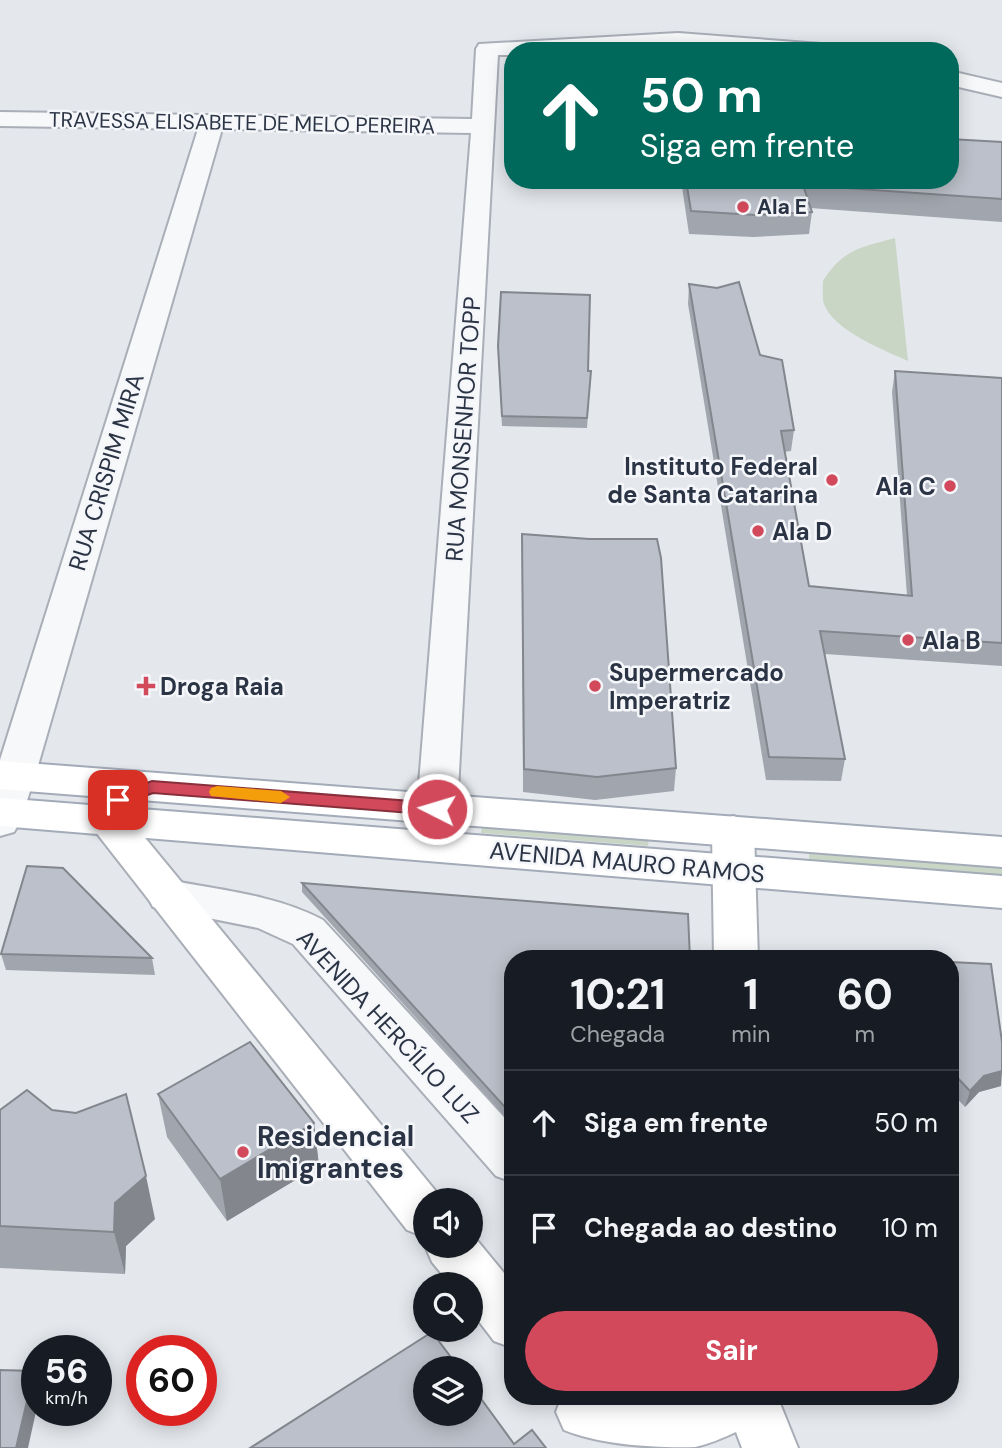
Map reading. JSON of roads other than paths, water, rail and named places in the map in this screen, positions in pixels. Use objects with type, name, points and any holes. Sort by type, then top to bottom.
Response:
[{"type":"main road","name":"AVENIDA MAURO RAMOS","points":[[4,800],[152,787],[437,809],[1002,892]]},
{"type":"main road","points":[[152,787],[118,800],[108,821],[413,1200]]},
{"type":"main road","name":"AVENIDA MAURO RAMOS","points":[[4,800],[108,821],[733,851],[1002,852]]},
{"type":"main road","points":[[733,851],[736,950]]},
{"type":"main road","points":[[460,1258],[504,1313]]},
{"type":"main road","points":[[588,1419],[674,1426],[720,1415],[737,1405]]},
{"type":"main road","points":[[753,1405],[770,1448]]},
{"type":"street","name":"RUA MONSENHOR TOPP","points":[[636,42],[704,42]]},
{"type":"street","name":"RUA MONSENHOR TOPP","points":[[437,809],[487,49],[504,48]]},
{"type":"street","points":[[959,80],[1002,90]]},
{"type":"street","name":"TRAVESSA ELISABETE DE MELO PEREIRA","points":[[0,119],[484,126]]},
{"type":"street","name":"RUA CRISPIM MIRA","points":[[4,800],[212,122]]},
{"type":"street","name":"AVENIDA HERCÍLIO LUZ","points":[[169,896],[269,915],[290,921],[307,932],[504,1151]]},
{"type":"place","name":"Ala E","points":[[743,207]]},
{"type":"place","name":"Instituto Federal de Santa Catarina","points":[[832,480]]},
{"type":"place","name":"Ala C","points":[[950,486]]},
{"type":"place","name":"Ala D","points":[[758,531]]},
{"type":"place","name":"Ala B","points":[[908,640]]},
{"type":"place","name":"Droga Raia","points":[[146,686]]},
{"type":"place","name":"Supermercado Imperatriz","points":[[595,686]]},
{"type":"place","name":"Residencial Imigrantes","points":[[243,1152]]}]
